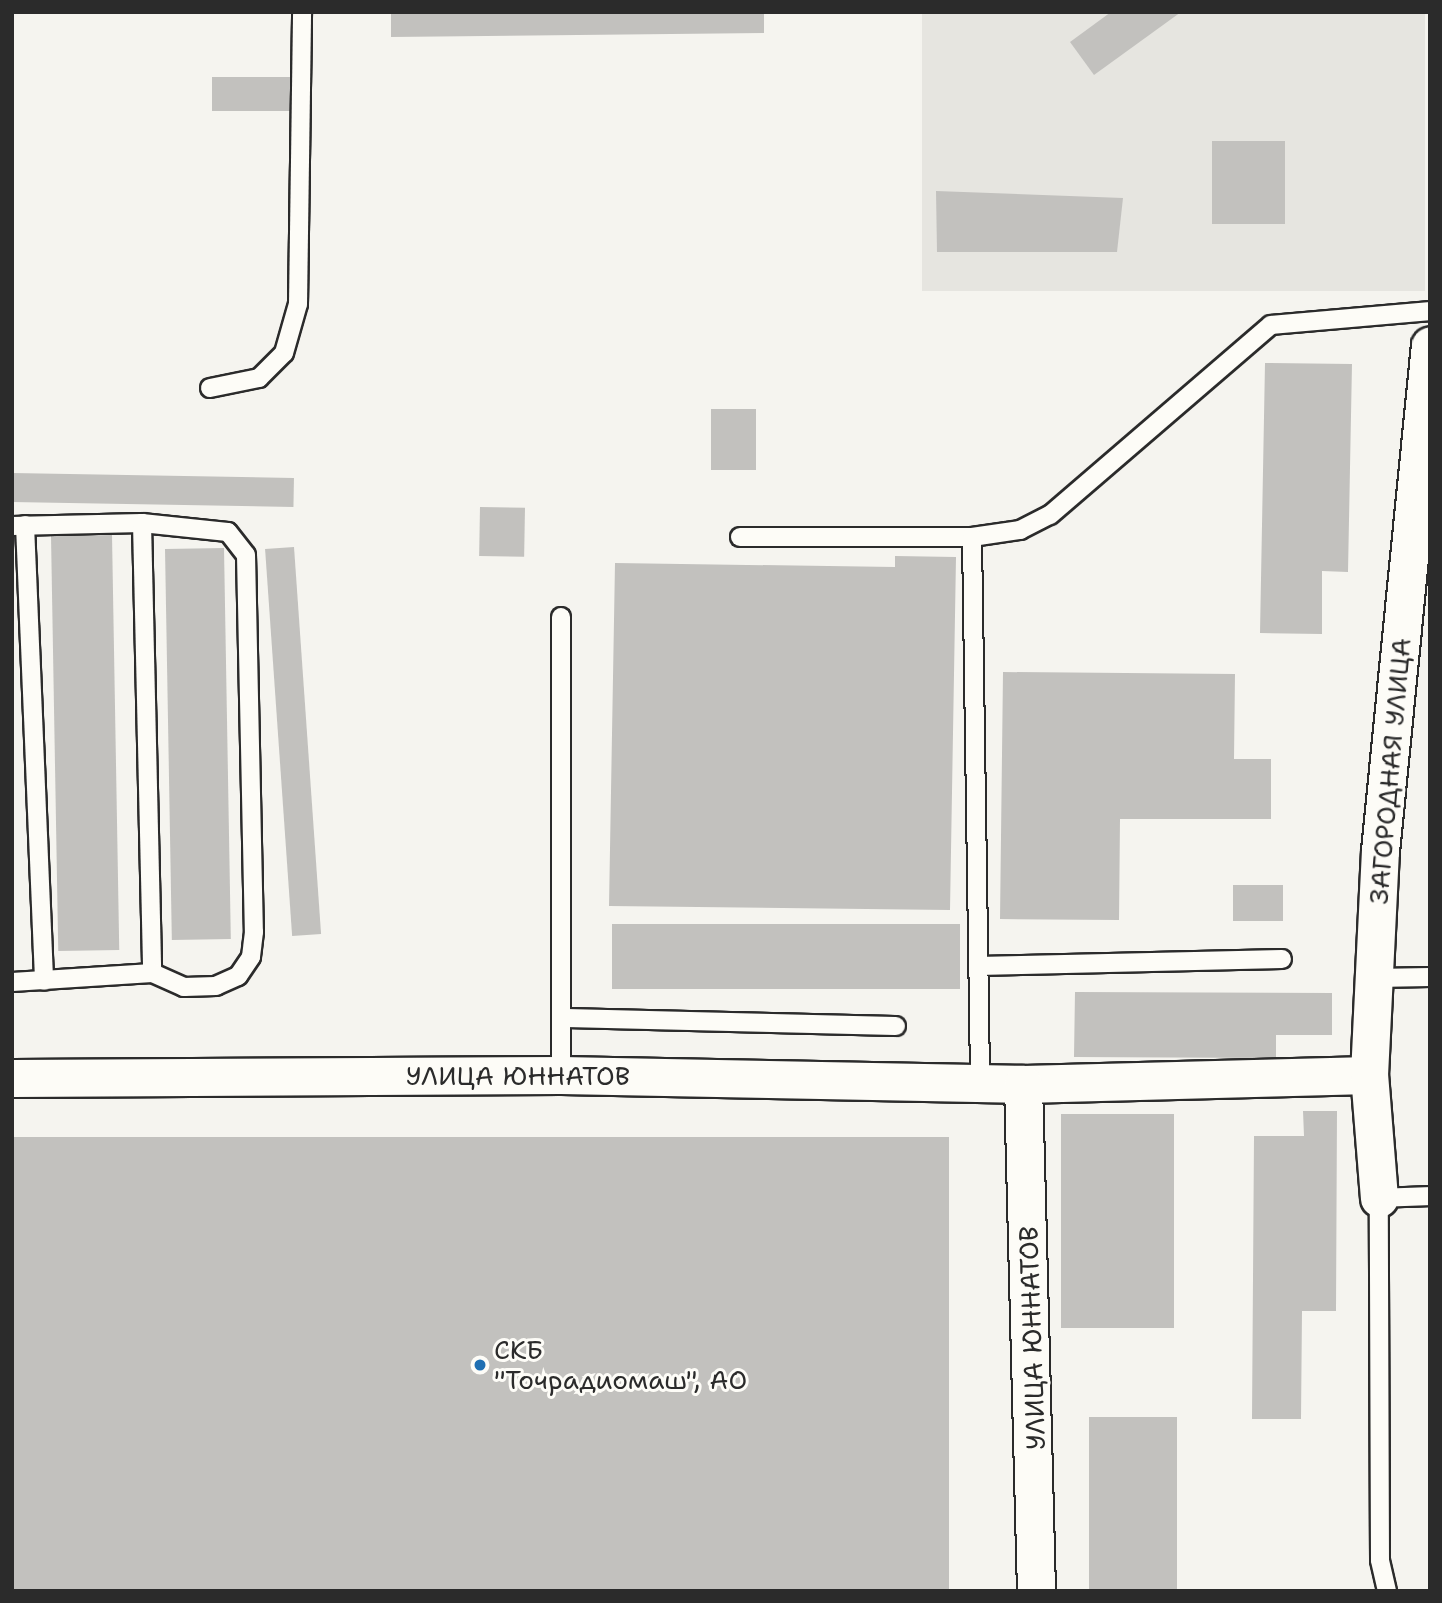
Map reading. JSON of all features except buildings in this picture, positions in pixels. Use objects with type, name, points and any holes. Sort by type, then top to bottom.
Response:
[{"type":"street","name":"ЗАГОРОДНАЯ УЛИЦА","points":[[1379,1198],[1369,1076],[1380,851],[1430,345]]},
{"type":"street","name":"УЛИЦА ЮННАТОВ","points":[[12,1078],[561,1075],[980,1079],[1023,1084],[1369,1076]]},
{"type":"street","name":"УЛИЦА ЮННАТОВ","points":[[1023,1084],[1036,1591]]},
{"type":"lane","points":[[210,388],[259,378],[284,353],[298,304],[302,12]]},
{"type":"lane","points":[[740,537],[972,537],[1020,530],[1050,515],[1270,325],[1430,311]]},
{"type":"lane","points":[[142,523],[152,973]]},
{"type":"lane","points":[[12,982],[44,981],[152,973],[184,987],[216,986],[238,976],[251,957],[251,778],[246,555],[228,533],[142,523],[18,525],[44,981]]},
{"type":"lane","points":[[972,537],[980,1079]]},
{"type":"lane","points":[[561,617],[565,1018],[561,1075]]},
{"type":"lane","points":[[978,966],[1282,959]]},
{"type":"lane","points":[[1375,978],[1430,977]]},
{"type":"lane","points":[[565,1018],[896,1026]]},
{"type":"lane","points":[[1387,1591],[1380,1560],[1379,1198],[1430,1196]]},
{"type":"shaded area","points":[[922,12],[1425,12],[1425,291],[922,291]]},
{"type":"place","name":"СКБ \"Точрадиомаш\", АО","points":[[480,1365]]}]
